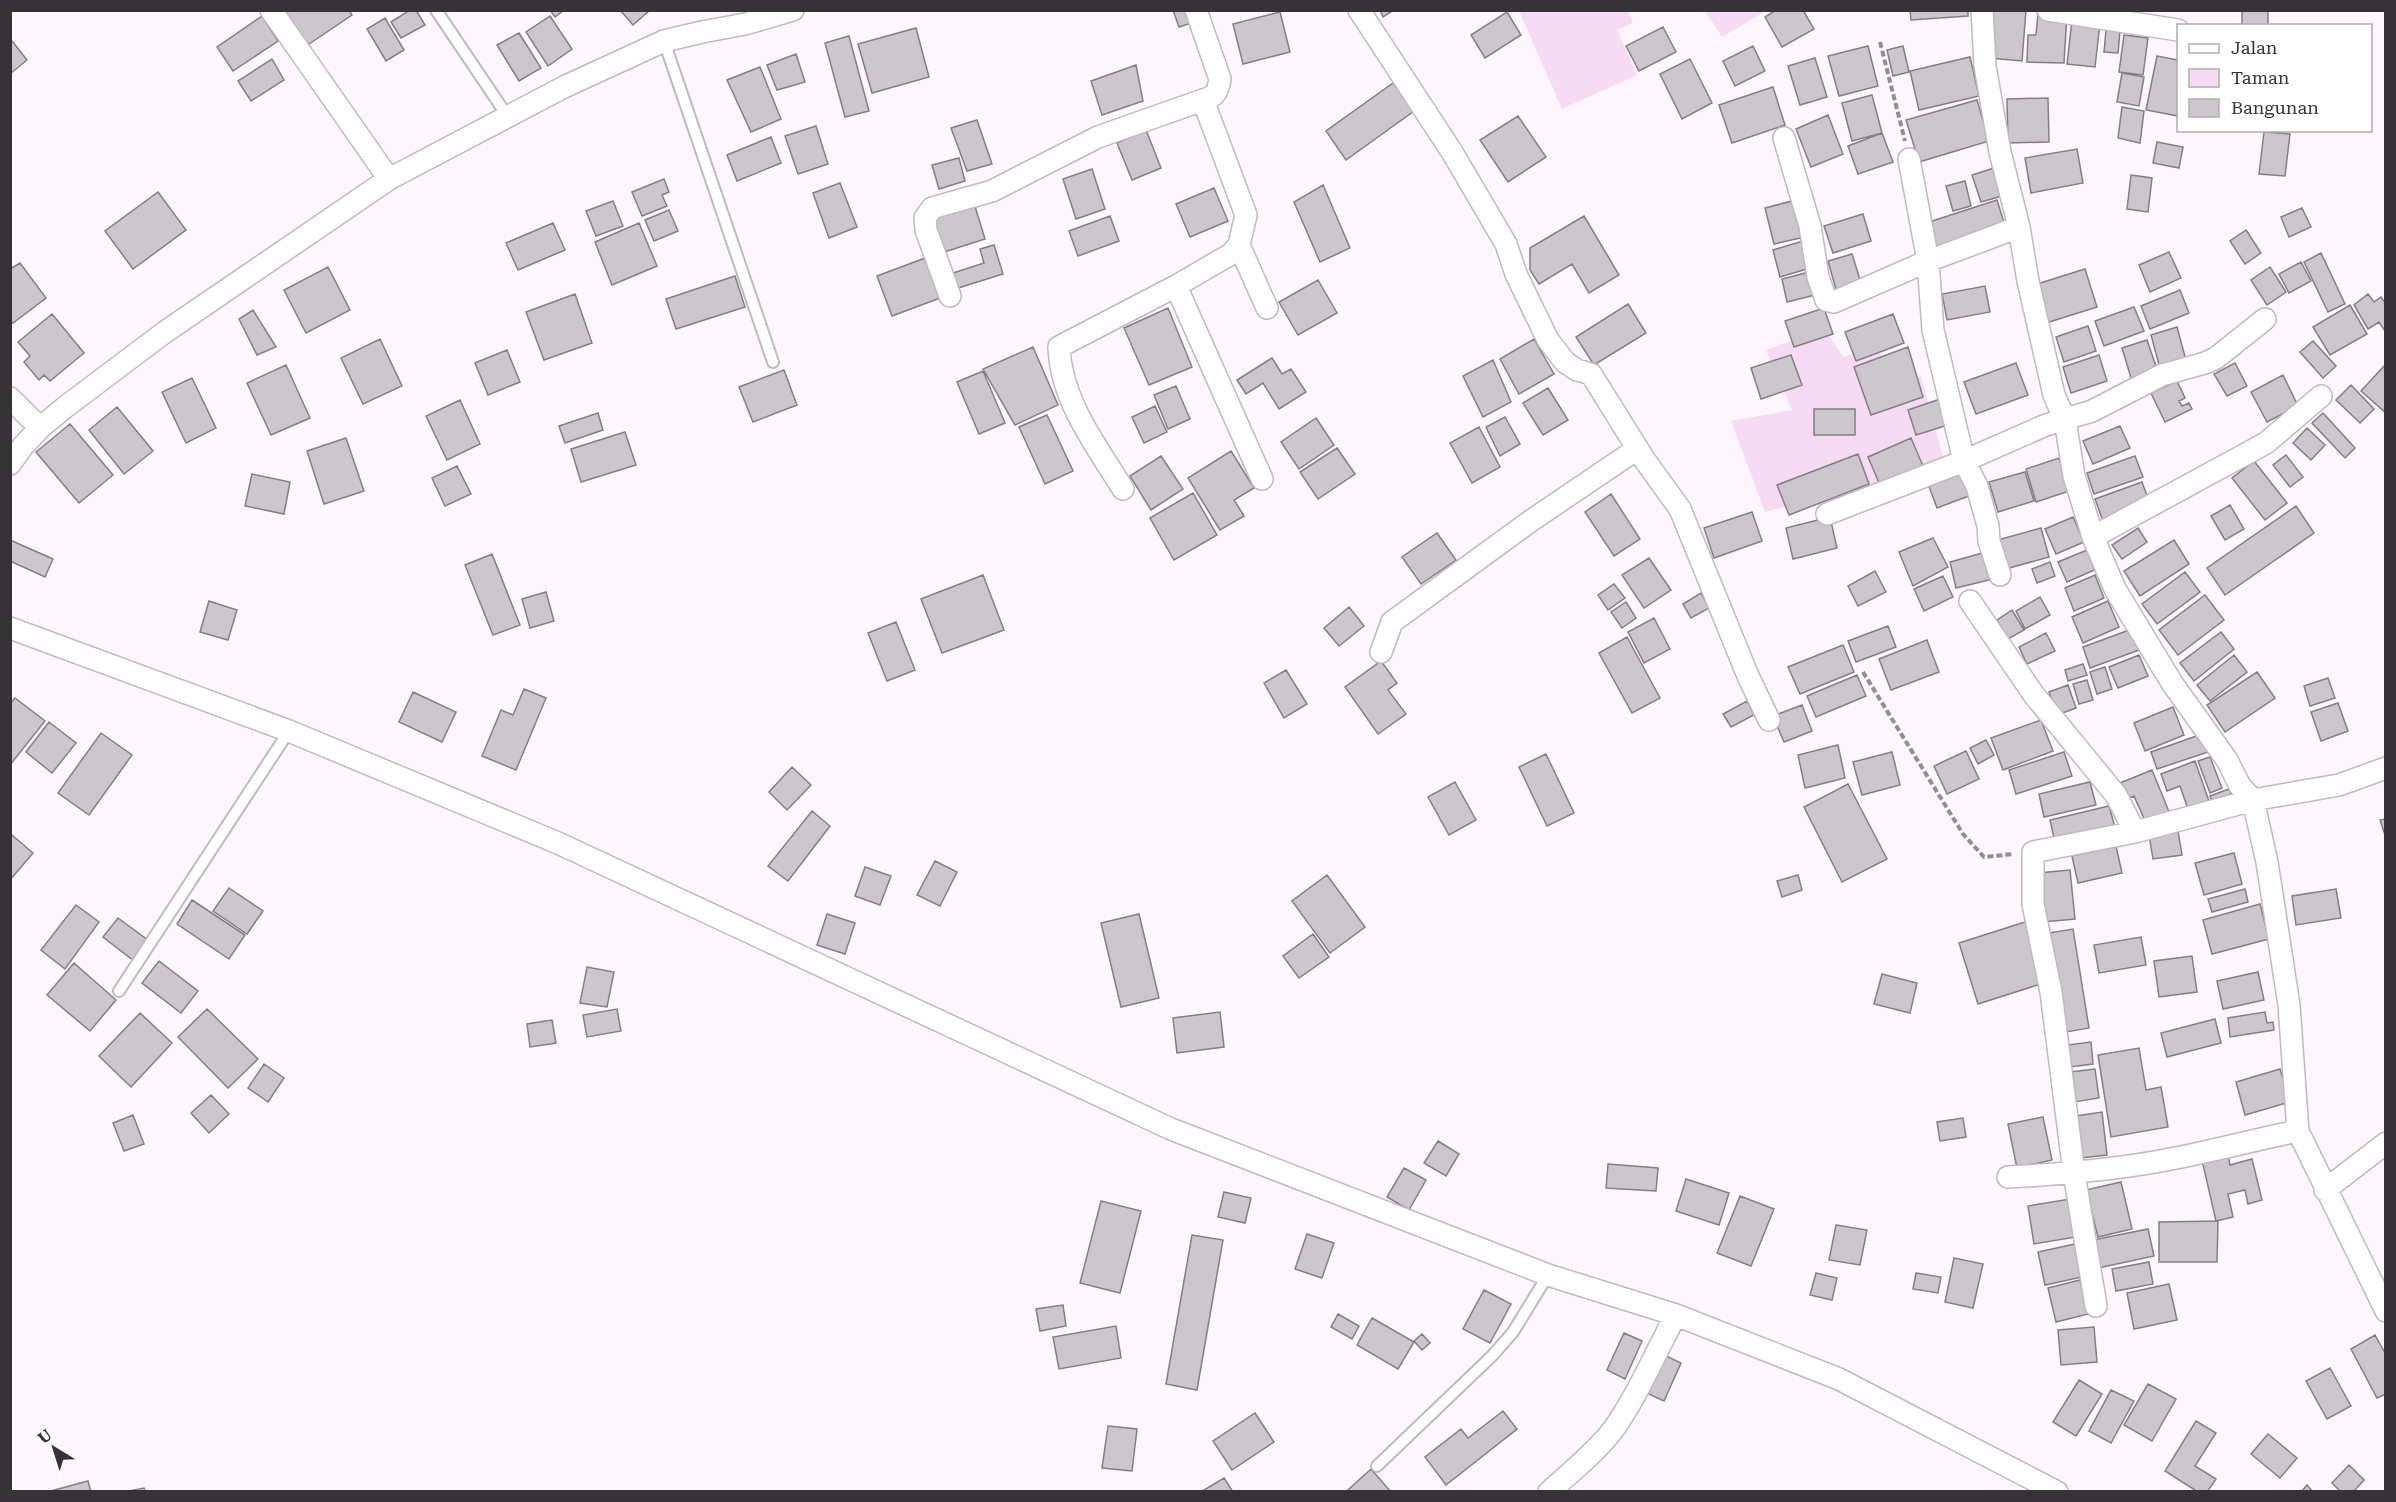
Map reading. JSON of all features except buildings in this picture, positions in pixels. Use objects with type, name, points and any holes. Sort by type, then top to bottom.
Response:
[{"type":"street","points":[[272,10],[389,179]]},
{"type":"street","points":[[10,464],[40,428],[165,332],[389,179],[564,87],[664,41],[745,24],[793,10]]},
{"type":"street","points":[[950,296],[926,230],[925,218],[932,208],[992,191],[1098,137],[1215,95],[1220,80],[1196,10]]},
{"type":"street","points":[[1359,10],[1452,152],[1506,244],[1516,274],[1548,340],[1565,362],[1577,370],[1591,374],[1637,449],[1680,509],[1748,676],[1769,720]]},
{"type":"street","points":[[1982,10],[1986,66],[2000,152],[2019,227],[2028,281],[2054,395],[2065,420],[2074,476],[2093,537],[2115,589],[2166,673],[2227,760],[2240,786],[2253,800],[2267,862],[2289,1005],[2298,1131],[2385,1311]]},
{"type":"street","points":[[2048,10],[2170,23]]},
{"type":"street","points":[[1124,489],[1081,421],[1068,394],[1059,363],[1059,347],[1095,326],[1176,286],[1231,254],[1239,245],[1246,215],[1203,100]]},
{"type":"street","points":[[1784,138],[1810,226],[1818,277],[1826,300],[1834,302],[1928,261],[2019,227]]},
{"type":"street","points":[[1909,159],[1928,261],[1933,330],[1964,461],[1977,486],[1988,526],[1989,540],[2000,575]]},
{"type":"street","points":[[1239,245],[1268,308]]},
{"type":"street","points":[[1176,286],[1262,479]]},
{"type":"street","points":[[1827,514],[1964,461],[2046,425],[2092,411],[2162,375],[2205,363],[2216,358],[2265,319]]},
{"type":"street","points":[[2093,537],[2266,443],[2321,396]]},
{"type":"street","points":[[10,398],[40,428]]},
{"type":"street","points":[[1381,652],[1392,622],[1532,520],[1637,449]]},
{"type":"street","points":[[1970,601],[2034,695],[2116,795],[2135,832]]},
{"type":"street","points":[[10,628],[289,731],[558,843],[1171,1129],[1548,1275],[1676,1315],[1839,1379],[2057,1491]]},
{"type":"street","points":[[2096,1306],[2074,1173],[2050,992],[2033,904],[2033,852],[2135,832],[2253,800],[2339,785],[2385,768]]},
{"type":"street","points":[[2008,1177],[2074,1173],[2180,1157],[2298,1131]]},
{"type":"street","points":[[2325,1190],[2385,1143]]},
{"type":"street","points":[[1549,1491],[1588,1457],[1612,1431],[1634,1396],[1676,1315]]},
{"type":"lane","points":[[436,10],[508,117]]},
{"type":"lane","points":[[664,41],[773,362]]},
{"type":"lane","points":[[119,991],[289,731]]},
{"type":"lane","points":[[1377,1466],[1493,1355],[1513,1332],[1548,1275]]},
{"type":"path","points":[[1880,42],[1909,159]]},
{"type":"path","points":[[1863,672],[1963,834],[1974,847],[1984,857],[2033,852]]},
{"type":"green space","points":[[1519,11],[1627,11],[1633,23],[1617,30],[1637,75],[1562,109]]},
{"type":"green space","points":[[1705,11],[1766,11],[1722,37]]},
{"type":"green space","points":[[1824,329],[1844,357],[1875,345],[1896,384],[1921,376],[1945,464],[1862,503],[1855,488],[1765,512],[1731,421],[1792,410],[1766,350]]}]
